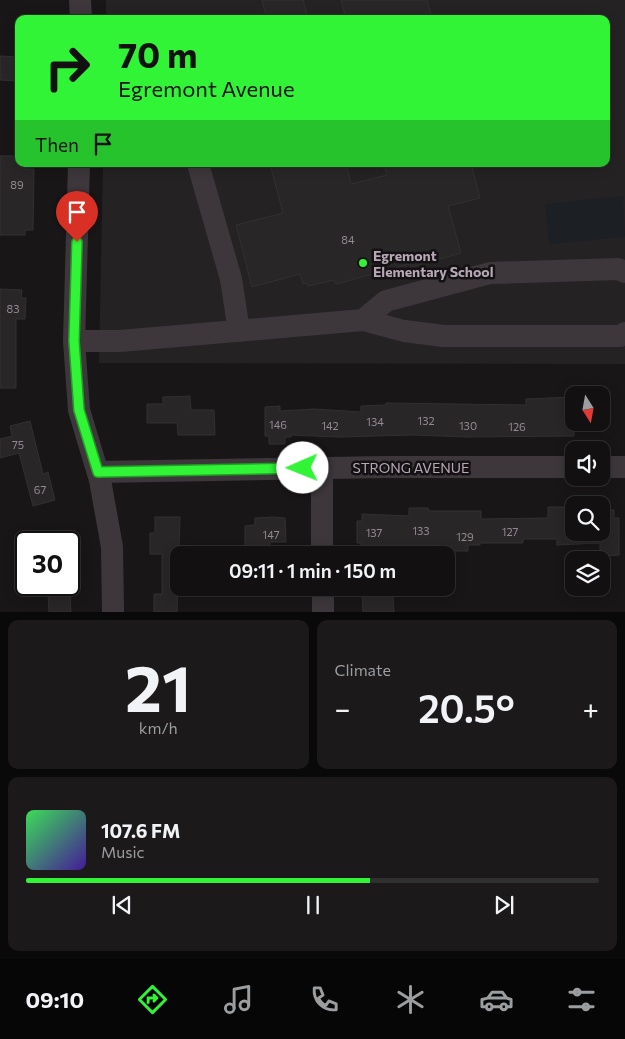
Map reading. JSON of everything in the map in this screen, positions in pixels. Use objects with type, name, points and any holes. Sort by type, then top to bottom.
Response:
[{"type":"street","points":[[80,0],[81,15]]},
{"type":"street","points":[[79,167],[74,341],[79,410],[98,472],[112,546],[113,612]]},
{"type":"street","points":[[199,167],[232,279],[239,331]]},
{"type":"street","points":[[363,320],[386,301],[490,273],[618,269],[625,272]]},
{"type":"street","points":[[74,341],[120,341],[363,320],[404,331],[444,336],[620,336],[625,332]]},
{"type":"street","name":"STRONG AVENUE","points":[[98,472],[322,468],[565,467]]},
{"type":"street","points":[[322,468],[322,546]]},
{"type":"street","points":[[610,468],[625,468]]},
{"type":"street","points":[[323,596],[323,612]]},
{"type":"shaded area","name":"Egremont Elementary School","points":[[106,0],[625,0],[625,364],[99,363],[103,167],[610,167],[610,15],[106,15]]},
{"type":"shaded area","points":[[623,196],[625,237],[549,244],[545,204]]},
{"type":"building","points":[[262,0],[303,0],[307,15],[266,15]]},
{"type":"building","points":[[341,0],[427,0],[431,15],[345,15]]},
{"type":"building","points":[[0,56],[15,57],[15,81],[0,80]]},
{"type":"building","points":[[0,156],[15,156],[15,167],[34,169],[33,230],[25,230],[25,235],[0,235]]},
{"type":"building","points":[[271,167],[347,167],[351,184],[387,175],[385,167],[472,167],[480,198],[448,206],[461,253],[411,267],[410,264],[336,284],[334,280],[308,286],[307,283],[303,284],[300,274],[252,287],[236,225],[283,213]]},
{"type":"building","points":[[0,289],[22,290],[21,298],[26,298],[25,319],[16,319],[16,388],[0,388]]},
{"type":"building","points":[[190,396],[191,410],[214,410],[215,435],[178,435],[177,423],[147,423],[147,404],[163,404],[163,397]]},
{"type":"building","points":[[565,397],[565,431],[574,431],[574,436],[469,437],[414,435],[339,437],[291,435],[291,437],[285,437],[285,444],[269,444],[269,436],[265,436],[265,407],[280,406],[280,411],[314,409],[361,412],[361,406],[386,405],[386,403],[526,405],[526,399]]},
{"type":"building","points":[[30,421],[43,474],[48,472],[55,500],[33,506],[19,453],[0,458],[0,439],[12,436],[10,426]]},
{"type":"building","points":[[548,507],[565,507],[565,541],[610,541],[610,510],[614,510],[614,518],[619,518],[619,555],[610,555],[610,551],[600,551],[600,543],[557,545],[557,539],[523,539],[523,543],[480,543],[480,545],[468,545],[468,551],[455,551],[455,546],[361,546],[361,543],[357,543],[357,521],[362,521],[362,514],[409,516],[409,508],[428,508],[429,511],[481,511],[481,519],[548,518]]},
{"type":"building","points":[[155,517],[180,517],[179,546],[170,546],[170,596],[178,596],[177,612],[154,612],[154,594],[162,594],[162,554],[150,554],[150,533],[155,533]]},
{"type":"building","points":[[255,518],[285,518],[286,542],[270,542],[270,546],[245,546],[245,526],[255,525]]},
{"type":"building","points":[[48,596],[70,596],[71,612],[49,612]]},
{"type":"building","points":[[362,596],[393,596],[394,612],[363,612]]},
{"type":"place","name":"Egremont Elementary School","points":[[363,263]]},
{"type":"route","points":[[77,242],[74,341],[79,410],[98,472],[303,468]]}]
